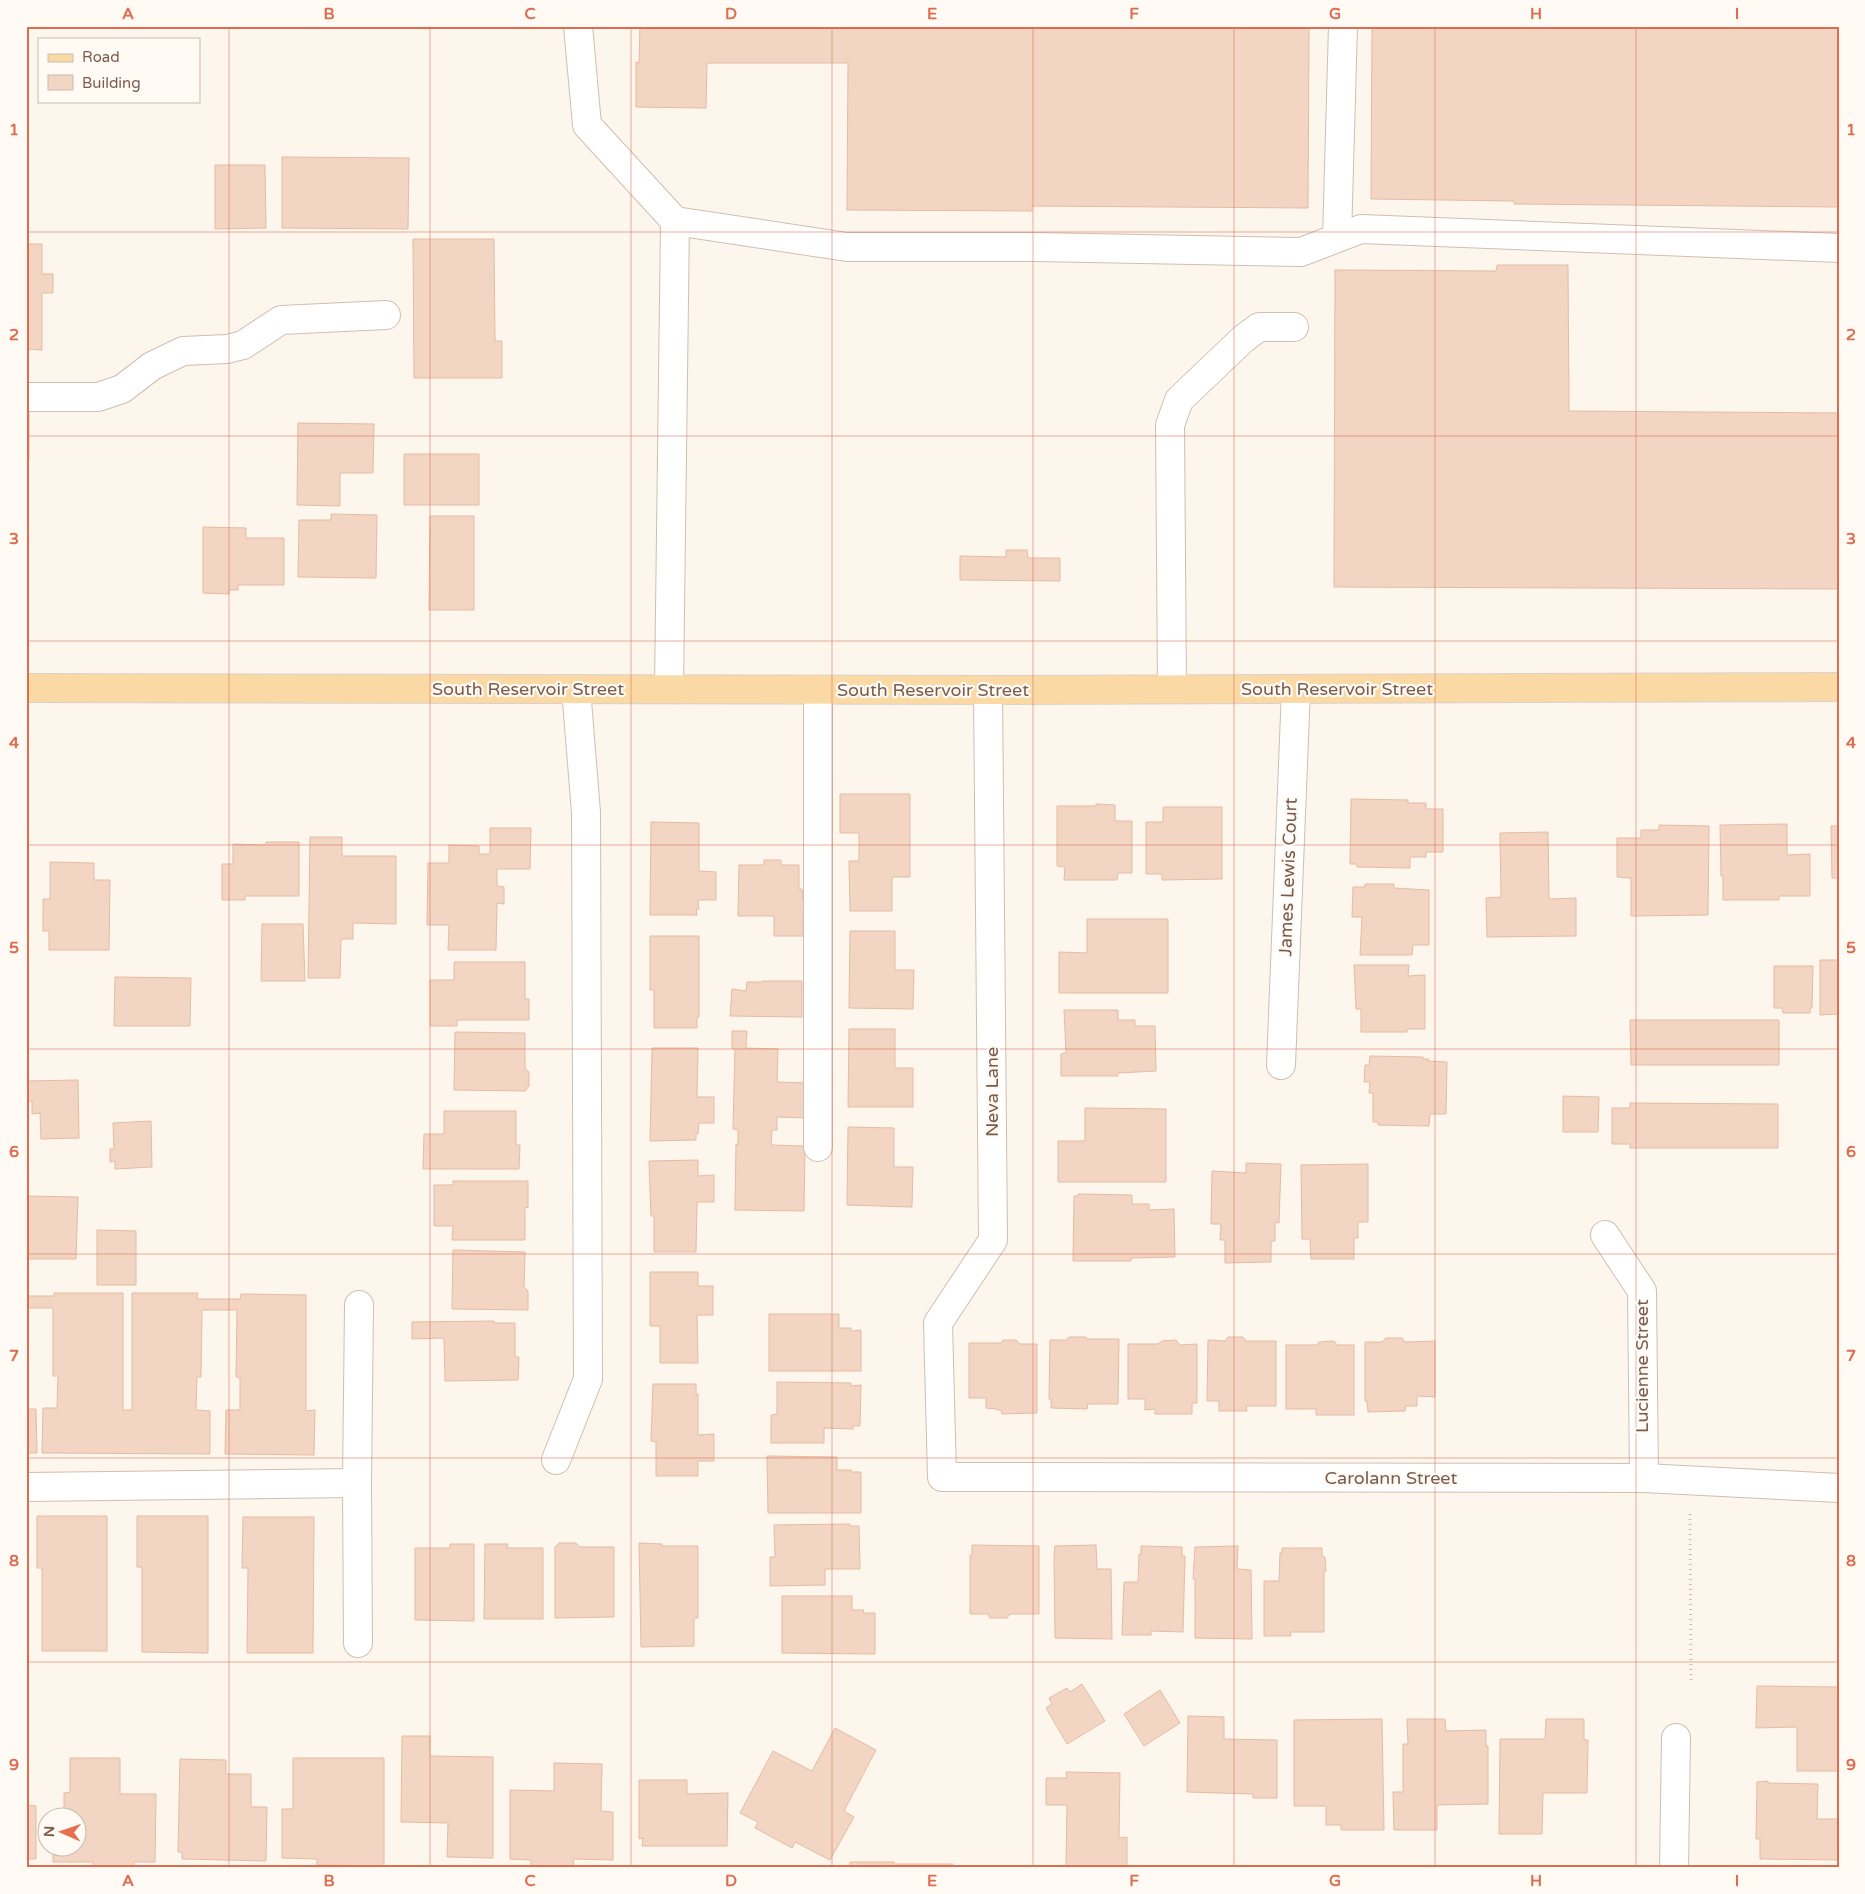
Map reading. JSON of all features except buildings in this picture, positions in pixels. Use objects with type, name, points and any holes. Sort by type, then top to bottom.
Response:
[{"type":"main road","name":"South Reservoir Street","points":[[26,688],[988,690],[1839,687]]},
{"type":"street","points":[[578,26],[587,125],[675,221],[846,247],[1035,247],[1301,252],[1361,229],[1839,248]]},
{"type":"street","points":[[1337,238],[1343,26]]},
{"type":"street","points":[[669,689],[675,221]]},
{"type":"street","points":[[26,397],[98,397],[122,388],[152,366],[183,351],[228,349],[243,345],[281,320],[386,315]]},
{"type":"street","points":[[1172,689],[1170,425],[1179,400],[1242,339],[1259,327],[1294,327]]},
{"type":"street","points":[[556,1460],[588,1379],[586,812],[576,689]]},
{"type":"street","name":"James Lewis Court","points":[[1280,1065],[1296,689]]},
{"type":"street","points":[[818,690],[818,1147]]},
{"type":"street","name":"Neva Lane","points":[[942,1477],[938,1323],[993,1240],[988,690]]},
{"type":"street","name":"Lucienne Street","points":[[1605,1235],[1642,1291],[1644,1478]]},
{"type":"street","points":[[358,1305],[358,1643]]},
{"type":"street","name":"Carolann Street","points":[[942,1477],[1644,1478],[1839,1488]]},
{"type":"street","points":[[26,1487],[357,1483]]},
{"type":"street","points":[[1674,1868],[1676,1738]]},
{"type":"path","points":[[1679,1480],[1690,1509],[1691,1681]]}]
